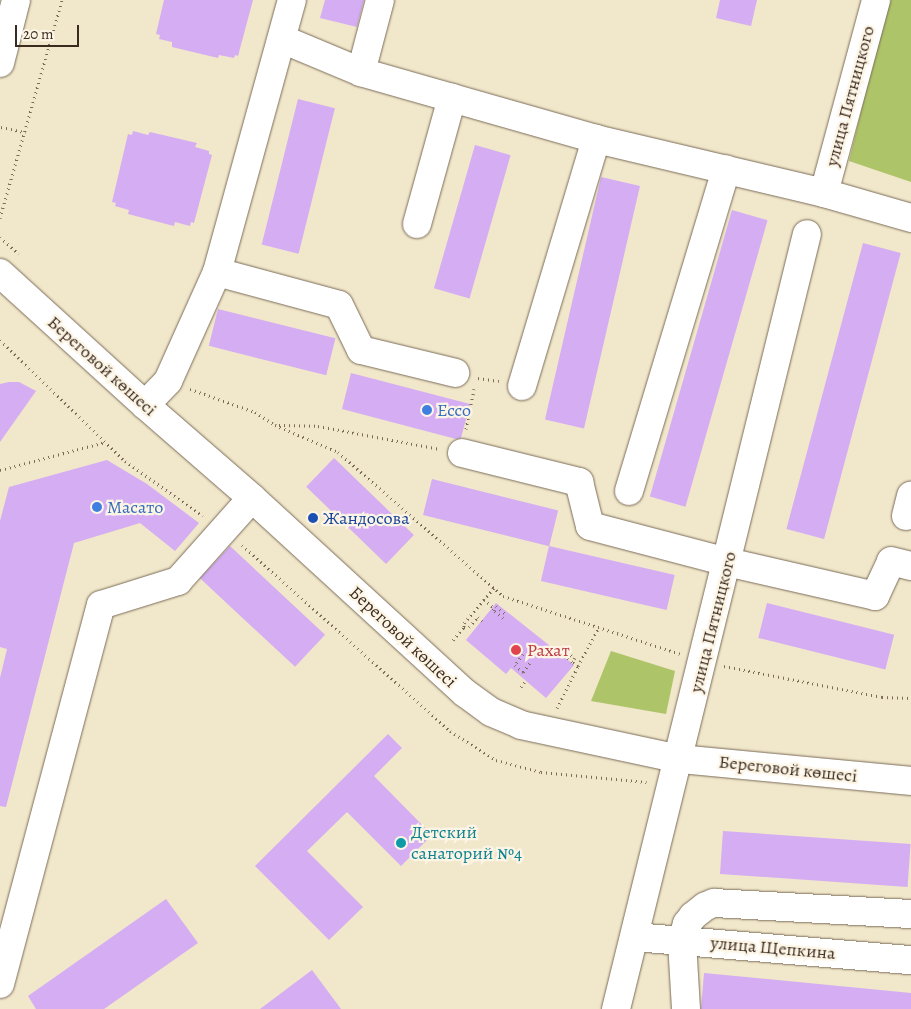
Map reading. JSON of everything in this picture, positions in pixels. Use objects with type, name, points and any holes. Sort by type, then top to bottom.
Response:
[{"type":"street","points":[[0,63],[16,0]]},
{"type":"street","points":[[145,405],[168,381],[217,272],[292,0]]},
{"type":"street","points":[[361,72],[380,0]]},
{"type":"street","name":"улица Пятницкого","points":[[824,193],[876,0]]},
{"type":"street","points":[[282,39],[361,72],[596,139],[824,193],[911,218]]},
{"type":"street","points":[[417,224],[452,98]]},
{"type":"street","points":[[522,386],[596,139]]},
{"type":"street","points":[[630,491],[726,169]]},
{"type":"street","name":"улица Пятницкого","points":[[616,1009],[807,234]]},
{"type":"street","name":"Береговой көшесі","points":[[0,272],[145,405],[252,498],[464,693],[491,712],[521,725],[679,759],[911,781]]},
{"type":"street","points":[[217,272],[339,305],[360,350],[455,373]]},
{"type":"street","points":[[462,453],[579,482],[590,526],[727,562],[874,596],[891,561],[911,566]]},
{"type":"street","points":[[0,984],[102,605],[178,581],[252,498]]},
{"type":"street","points":[[686,1009],[682,941],[693,916],[699,909],[714,904],[911,914]]},
{"type":"street","name":"улица Щепкина","points":[[635,937],[911,960]]},
{"type":"path","points":[[0,218],[62,0]]},
{"type":"path","points":[[1,127],[24,132]]},
{"type":"path","points":[[0,237],[24,260]]},
{"type":"path","points":[[276,425],[318,426],[462,453],[476,377],[455,373]]},
{"type":"path","points":[[168,381],[256,412],[276,425],[338,452],[503,596],[663,648]]},
{"type":"path","points":[[0,470],[105,442]]},
{"type":"path","points":[[453,640],[464,627],[464,622],[494,588]]},
{"type":"path","points":[[484,600],[493,607]]},
{"type":"path","points":[[502,618],[493,610],[496,606],[506,614]]},
{"type":"path","points":[[464,627],[469,627],[478,617],[482,621]]},
{"type":"path","points":[[554,714],[599,627]]},
{"type":"path","points":[[564,656],[567,652],[575,658],[572,662],[578,666]]},
{"type":"path","points":[[523,654],[515,665],[523,672],[531,661]]},
{"type":"path","points":[[703,662],[882,697],[911,698]]},
{"type":"path","points":[[521,687],[525,681]]},
{"type":"green space","points":[[888,0],[911,0],[911,182],[849,161]]},
{"type":"green space","points":[[611,651],[675,671],[666,714],[591,701]]},
{"type":"building","points":[[164,0],[253,0],[238,56],[235,55],[234,58],[219,55],[218,58],[172,47],[172,42],[159,39],[160,35],[156,34]]},
{"type":"building","points":[[325,0],[364,0],[357,27],[320,18]]},
{"type":"building","points":[[720,0],[757,0],[751,26],[716,18]]},
{"type":"building","points":[[298,99],[335,108],[299,254],[262,245]]},
{"type":"building","points":[[133,131],[148,135],[150,132],[197,143],[195,147],[209,151],[209,154],[212,155],[194,223],[191,222],[190,226],[175,222],[174,226],[128,214],[129,210],[115,206],[116,203],[112,202],[128,134],[132,135]]},
{"type":"building","points":[[475,145],[511,155],[469,298],[434,288]]},
{"type":"building","points":[[601,177],[640,186],[584,429],[545,420]]},
{"type":"building","points":[[732,210],[768,220],[685,507],[650,496]]},
{"type":"building","points":[[863,243],[901,253],[824,539],[786,529]]},
{"type":"building","points":[[218,309],[335,338],[326,375],[209,346]]},
{"type":"building","points":[[351,373],[470,404],[461,438],[456,439],[342,409]]},
{"type":"building","points":[[19,382],[36,391],[0,442],[0,384]]},
{"type":"building","points":[[334,458],[414,535],[386,564],[306,487]]},
{"type":"building","points":[[107,460],[147,484],[199,523],[175,551],[140,523],[74,543],[6,807],[0,806],[0,678],[7,649],[0,647],[0,521],[9,487]]},
{"type":"building","points":[[432,479],[558,510],[549,546],[423,515]]},
{"type":"building","points":[[230,546],[325,635],[295,667],[200,578]]},
{"type":"building","points":[[549,546],[675,575],[667,610],[541,581]]},
{"type":"building","name":"Рахат","points":[[496,603],[574,665],[546,698],[511,668],[506,674],[466,640]]},
{"type":"building","points":[[767,603],[894,635],[885,670],[758,638]]},
{"type":"building","name":"Детский санаторий №4","points":[[388,734],[402,748],[374,776],[432,835],[401,866],[347,812],[307,851],[363,907],[329,940],[255,866]]},
{"type":"building","points":[[723,831],[911,844],[908,887],[720,874]]},
{"type":"building","points":[[166,899],[198,943],[104,1009],[36,1009],[28,996]]},
{"type":"building","points":[[312,970],[341,1009],[260,1009]]},
{"type":"building","points":[[704,973],[911,993],[911,1009],[701,1009]]},
{"type":"place","name":"Ecco","points":[[427,410]]},
{"type":"place","name":"Масато","points":[[97,507]]},
{"type":"place","name":"Жандосова","points":[[313,518]]},
{"type":"place","name":"Рахат","points":[[516,650]]},
{"type":"place","name":"Детский санаторий №4","points":[[401,843]]}]
